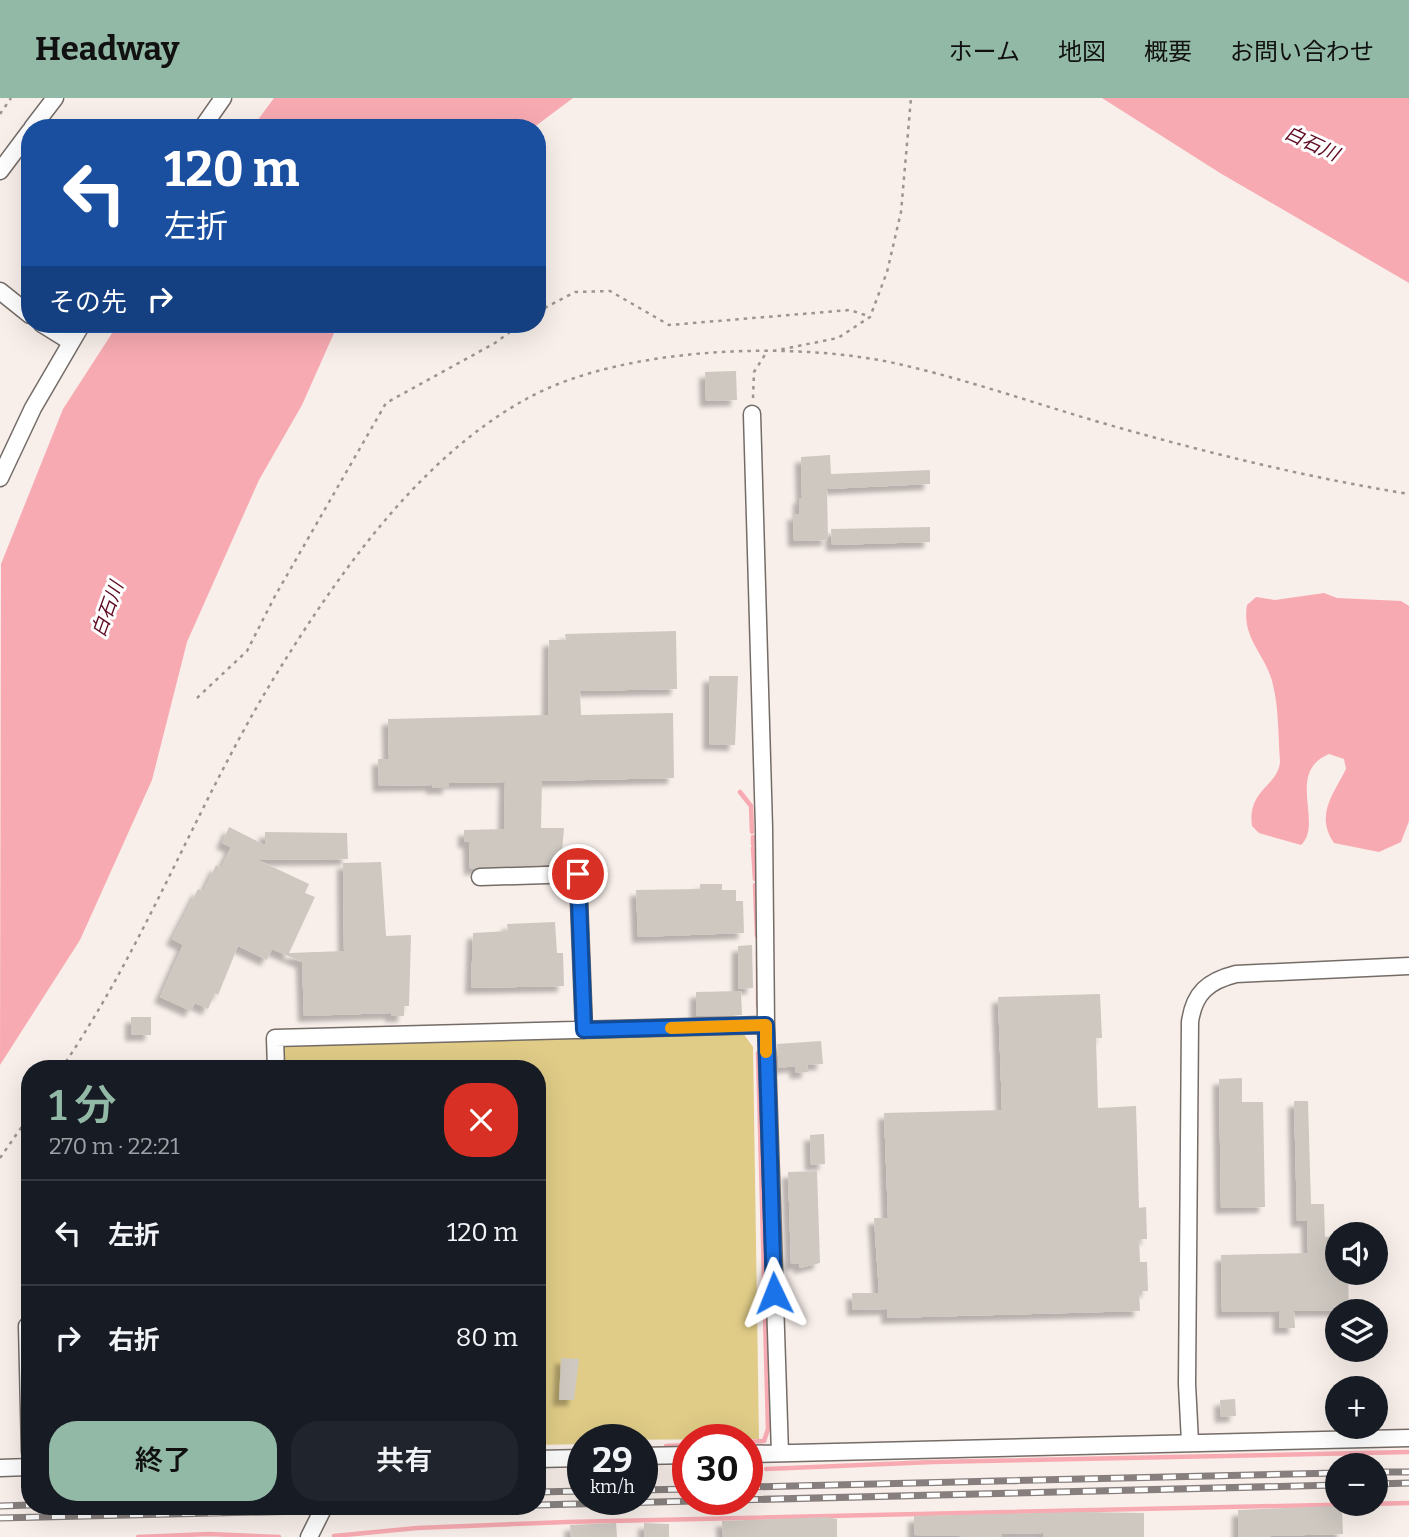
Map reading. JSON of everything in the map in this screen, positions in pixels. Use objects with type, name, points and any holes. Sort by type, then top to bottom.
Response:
[{"type":"street","points":[[39,119],[55,98]]},
{"type":"street","points":[[208,119],[223,98]]},
{"type":"street","points":[[0,171],[21,143]]},
{"type":"street","points":[[0,291],[21,308]]},
{"type":"street","points":[[56,333],[71,342]]},
{"type":"street","points":[[0,478],[33,408],[76,333]]},
{"type":"street","points":[[752,414],[764,828],[766,1025],[780,1453]]},
{"type":"street","points":[[480,877],[578,874],[584,1030]]},
{"type":"street","points":[[1190,1441],[1187,1384],[1190,1034],[1193,1004],[1204,988],[1217,979],[1236,974],[1409,966]]},
{"type":"street","points":[[276,1060],[275,1038],[766,1025]]},
{"type":"street","points":[[763,1454],[1190,1441],[1409,1438]]},
{"type":"street","points":[[546,1459],[567,1458]]},
{"type":"street","points":[[0,1468],[21,1467]]},
{"type":"street","points":[[309,1537],[320,1515]]},
{"type":"path","points":[[0,114],[11,98]]},
{"type":"path","points":[[752,414],[754,372],[766,352],[838,338],[870,317],[887,272],[901,212],[911,98]]},
{"type":"path","points":[[546,307],[575,292],[610,291],[669,325],[850,310],[870,317]]},
{"type":"path","points":[[197,698],[247,651],[275,596],[386,403],[509,333]]},
{"type":"path","points":[[67,1060],[89,1028],[162,893],[233,746],[330,593],[403,496],[466,441],[527,398],[597,369],[697,353],[845,354],[903,365],[1123,429],[1298,475],[1409,494]]},
{"type":"path","points":[[0,1158],[21,1128]]},
{"type":"shaded area","points":[[743,1033],[753,1047],[759,1424],[672,1424],[672,1439],[658,1440],[658,1424],[567,1424],[567,1444],[546,1445],[546,1060],[283,1060],[283,1044]]},
{"type":"water","points":[[274,98],[573,98],[545,119],[259,119]]},
{"type":"water","name":"白石川","points":[[1102,98],[1409,98],[1409,283],[1220,173]]},
{"type":"water","name":"白石川","points":[[112,333],[334,333],[302,405],[259,480],[187,642],[152,780],[80,940],[0,1065],[1,564],[63,409]]},
{"type":"water","points":[[1324,593],[1337,598],[1401,601],[1409,606],[1409,821],[1401,842],[1379,852],[1334,843],[1326,823],[1326,814],[1331,796],[1346,769],[1344,759],[1329,754],[1316,762],[1309,773],[1309,824],[1307,836],[1301,845],[1259,833],[1252,826],[1254,804],[1274,776],[1280,761],[1275,694],[1270,674],[1248,628],[1247,605],[1256,597],[1275,600]]},
{"type":"building","points":[[736,371],[737,400],[706,401],[705,372]]},
{"type":"building","points":[[830,455],[831,474],[930,470],[930,484],[827,489],[828,540],[794,541],[793,514],[799,514],[799,498],[802,498],[801,457]]},
{"type":"building","points":[[930,527],[930,542],[832,545],[831,529]]},
{"type":"building","points":[[676,631],[677,689],[580,691],[581,715],[673,713],[674,778],[542,781],[541,828],[564,828],[561,864],[470,869],[469,842],[464,842],[464,830],[504,829],[505,782],[448,783],[449,788],[432,788],[432,785],[379,786],[378,759],[389,759],[388,719],[548,715],[549,640],[566,640],[565,634]]},
{"type":"building","points":[[709,676],[738,676],[735,745],[709,744]]},
{"type":"building","points":[[229,827],[265,845],[265,832],[347,833],[348,859],[258,860],[309,884],[305,893],[315,897],[289,953],[344,951],[343,863],[381,862],[386,936],[411,935],[409,1006],[404,1006],[404,1016],[391,1016],[391,1013],[304,1016],[302,962],[272,949],[267,960],[238,946],[218,995],[215,993],[208,1009],[195,1003],[191,1011],[160,997],[183,945],[172,939],[198,889],[203,892],[216,865],[221,868],[231,847],[222,843]]},
{"type":"building","points":[[700,884],[722,884],[722,890],[736,890],[736,901],[743,901],[744,933],[638,937],[636,890],[700,889]]},
{"type":"building","points":[[555,922],[557,953],[563,953],[564,986],[471,988],[473,933],[508,931],[507,924]]},
{"type":"building","points":[[752,945],[753,988],[738,989],[738,946]]},
{"type":"building","points":[[741,991],[742,1015],[696,1016],[696,992]]},
{"type":"building","points":[[1100,994],[1102,1038],[1096,1038],[1098,1108],[1136,1106],[1139,1208],[1146,1207],[1147,1239],[1139,1239],[1140,1262],[1147,1262],[1148,1291],[1139,1291],[1140,1311],[887,1318],[887,1309],[853,1310],[852,1293],[879,1293],[874,1218],[888,1218],[884,1113],[1002,1110],[998,997]]},
{"type":"building","points":[[131,1017],[151,1017],[151,1035],[131,1035]]},
{"type":"building","points":[[821,1041],[823,1064],[807,1065],[808,1072],[796,1073],[795,1066],[779,1068],[777,1044]]},
{"type":"building","points":[[1242,1078],[1242,1102],[1263,1102],[1265,1207],[1221,1208],[1219,1079]]},
{"type":"building","points":[[1294,1101],[1308,1101],[1311,1204],[1324,1204],[1325,1285],[1348,1285],[1349,1299],[1325,1299],[1325,1310],[1294,1311],[1295,1328],[1279,1328],[1279,1311],[1222,1312],[1221,1255],[1308,1253],[1307,1221],[1297,1221]]},
{"type":"building","points":[[824,1134],[825,1164],[811,1165],[810,1135]]},
{"type":"building","points":[[817,1171],[820,1263],[800,1268],[799,1264],[791,1264],[788,1172]]},
{"type":"building","points":[[561,1358],[579,1359],[574,1400],[559,1400]]},
{"type":"building","points":[[1235,1399],[1236,1416],[1221,1417],[1220,1400]]},
{"type":"building","points":[[1325,1506],[1325,1516],[1342,1516],[1343,1534],[1238,1537],[1238,1510]]},
{"type":"building","points":[[1144,1513],[1144,1537],[1043,1537],[1043,1533],[1001,1534],[1002,1537],[914,1535],[914,1516]]},
{"type":"building","points":[[827,1517],[837,1519],[837,1537],[723,1537],[722,1521]]},
{"type":"building","points":[[616,1523],[617,1537],[571,1537],[570,1525]]},
{"type":"building","points":[[644,1523],[669,1524],[669,1537],[644,1537]]},
{"type":"waterway","points":[[740,792],[751,806],[752,832]]},
{"type":"waterway","points":[[753,837],[753,844]]},
{"type":"waterway","points":[[753,848],[755,879]]},
{"type":"waterway","points":[[755,885],[757,936]]},
{"type":"waterway","points":[[758,952],[758,1006]]},
{"type":"waterway","points":[[758,1053],[768,1429],[763,1441]]},
{"type":"waterway","points":[[666,1446],[672,1446]]},
{"type":"waterway","points":[[766,1469],[933,1462],[1409,1452]]},
{"type":"waterway","points":[[334,1536],[417,1528],[567,1522],[1409,1503]]},
{"type":"waterway","points":[[138,1537],[209,1534],[279,1537]]},
{"type":"railway","points":[[1388,1472],[1409,1472]]},
{"type":"railway","points":[[763,1487],[1325,1473]]},
{"type":"railway","points":[[1388,1484],[1409,1483]]},
{"type":"railway","points":[[546,1505],[1325,1485]]},
{"type":"railway","points":[[658,1490],[672,1489]]},
{"type":"railway","points":[[546,1492],[567,1491]]},
{"type":"railway","points":[[0,1506],[21,1505]]},
{"type":"railway","points":[[0,1518],[130,1515]]},
{"type":"slow traffic","points":[[671,1028],[766,1025],[766,1052]]},
{"type":"route","points":[[578,874],[584,1030],[766,1025],[774,1293]]}]
